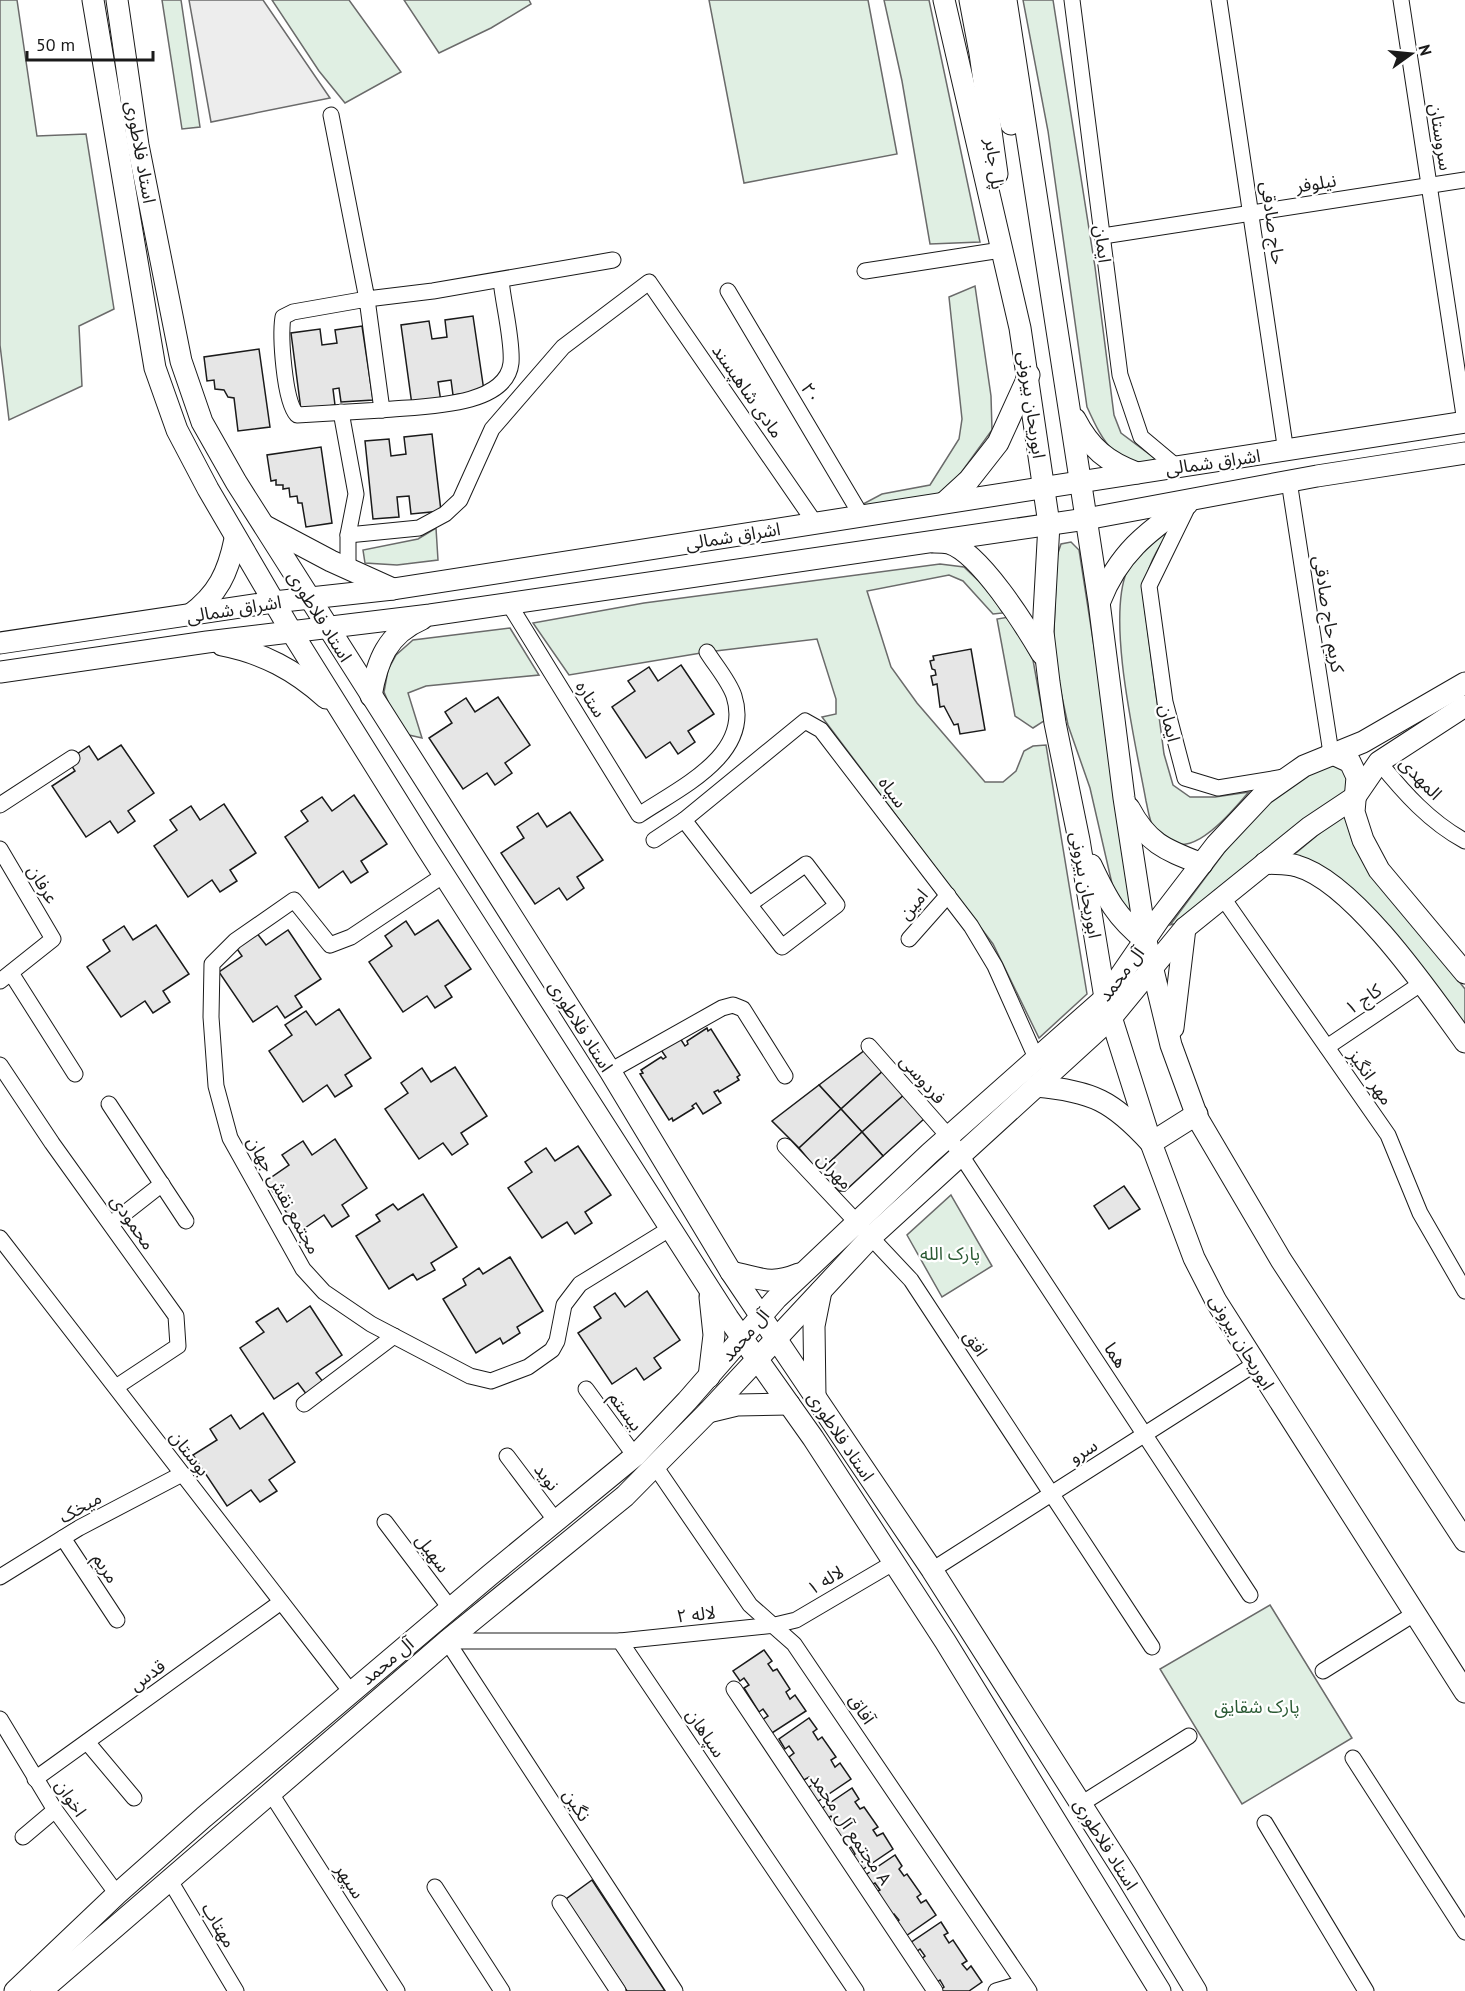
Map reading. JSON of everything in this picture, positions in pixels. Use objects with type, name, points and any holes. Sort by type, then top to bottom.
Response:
[{"type":"main road","name":"استاد فلاطوری","points":[[93,0],[155,368],[177,430],[235,539],[444,875],[708,1287],[789,1404],[945,1641],[1160,1991]]},
{"type":"main road","name":"استاد فلاطوری","points":[[117,0],[138,145],[181,361],[202,422],[263,525],[610,1071],[731,1272],[932,1570],[1081,1804],[1196,1991]]},
{"type":"main road","name":"ابوریحان بیرونی","points":[[944,0],[1029,375],[1049,524],[1043,632],[1046,660],[1055,723],[1079,840],[1108,1008],[1151,1143],[1194,1258],[1216,1301],[1465,1692]]},
{"type":"main road","name":"پل جابر","points":[[970,0],[1020,328]]},
{"type":"main road","name":"پل جابر","points":[[986,0],[1054,318]]},
{"type":"main road","name":"ابوریحان بیرونی","points":[[1006,0],[1100,602],[1124,798],[1146,940],[1171,1045],[1197,1114],[1281,1260],[1465,1541]]},
{"type":"main road","points":[[102,60],[125,56]]},
{"type":"main road","points":[[945,502],[969,480],[998,443],[1029,375]]},
{"type":"main road","points":[[1068,399],[1085,438],[1100,455],[1117,466],[1138,474]]},
{"type":"main road","name":"اشراق شمالی","points":[[0,643],[309,597],[393,589],[945,502],[1286,452],[1465,422]]},
{"type":"main road","name":"اشراق شمالی","points":[[0,672],[207,642],[509,604],[882,547],[1086,519],[1289,481],[1465,453]]},
{"type":"main road","points":[[1100,602],[1109,576],[1134,544],[1190,501]]},
{"type":"main road","points":[[869,514],[888,529],[882,547]]},
{"type":"main road","points":[[263,525],[348,569],[393,589]]},
{"type":"main road","points":[[189,616],[207,602],[220,587],[230,563],[235,539]]},
{"type":"main road","points":[[925,541],[949,543],[978,565],[1028,630],[1046,660]]},
{"type":"main road","points":[[371,696],[376,669],[385,647],[407,625],[430,615]]},
{"type":"main road","points":[[207,642],[270,658],[312,685],[342,711]]},
{"type":"main road","name":"آل محمد","points":[[52,1980],[117,1894],[450,1608],[635,1456],[709,1377],[760,1317],[805,1271],[863,1230],[954,1145],[1037,1060],[1108,1008],[1146,940],[1202,864],[1264,794],[1287,776],[1331,753],[1363,742],[1465,682]]},
{"type":"main road","name":"آل محمد","points":[[954,1145],[1036,1086],[1185,928],[1310,827],[1355,797],[1379,762],[1465,706]]},
{"type":"main road","points":[[1363,742],[1379,762]]},
{"type":"main road","points":[[1331,753],[1350,762],[1358,777],[1354,812],[1363,840],[1379,870],[1465,973]]},
{"type":"main road","points":[[1124,798],[1139,828],[1152,842],[1202,864]]},
{"type":"main road","points":[[1079,840],[1105,895],[1124,923],[1146,940],[1185,928],[1171,1045]]},
{"type":"main road","points":[[1265,862],[1298,866],[1338,889],[1406,960],[1465,1042]]},
{"type":"main road","points":[[1036,1086],[1093,1095],[1133,1123],[1151,1143],[1197,1114]]},
{"type":"main road","name":"آل محمد","points":[[15,1991],[52,1980],[447,1641],[625,1496],[708,1412],[821,1291],[863,1230]]},
{"type":"main road","points":[[731,1272],[765,1281],[781,1281],[805,1271]]},
{"type":"main road","points":[[708,1287],[713,1312],[714,1335],[709,1377]]},
{"type":"main road","points":[[815,1398],[814,1326],[821,1291]]},
{"type":"main road","points":[[708,1412],[737,1405],[789,1404]]},
{"type":"street","name":"ایمان","points":[[1072,0],[1120,375],[1141,437],[1178,468]]},
{"type":"street","name":"حاج صادقی","points":[[1219,0],[1286,452]]},
{"type":"street","name":"سروستان","points":[[1401,0],[1465,422]]},
{"type":"street","points":[[331,114],[367,299],[382,410]]},
{"type":"street","name":"نیلوفر","points":[[1102,236],[1465,180]]},
{"type":"street","points":[[865,271],[1001,250]]},
{"type":"street","points":[[501,280],[511,362],[501,383],[479,398],[382,410],[302,415],[293,411],[281,331],[283,317],[292,312],[501,280],[613,260]]},
{"type":"street","name":"مادی شاهپسند","points":[[348,536],[419,528],[445,514],[460,500],[492,429],[563,347],[649,282],[815,522]]},
{"type":"street","name":"۲۰","points":[[728,291],[869,514]]},
{"type":"street","points":[[341,412],[356,494],[348,536],[348,569]]},
{"type":"street","name":"کریم حاج صادقی","points":[[1289,481],[1331,753]]},
{"type":"street","name":"ایمان","points":[[1190,501],[1149,586],[1165,702],[1185,778],[1218,788],[1287,776]]},
{"type":"street","name":"ستاره","points":[[509,604],[639,815],[715,764],[737,730],[734,695],[707,652]]},
{"type":"street","name":"سپاه","points":[[654,840],[684,820],[805,721],[821,730],[971,926],[995,966],[1037,1060]]},
{"type":"street","points":[[0,805],[72,758]]},
{"type":"street","name":"المهدی","points":[[1379,762],[1408,798],[1465,842]]},
{"type":"street","points":[[684,820],[782,947],[837,905],[806,864],[750,904]]},
{"type":"street","name":"عرفان","points":[[0,849],[53,939],[6,977]]},
{"type":"street","name":"مجتمع نقش جهان","points":[[444,875],[351,937],[330,945],[294,900],[235,941],[212,964],[211,1017],[216,1086],[230,1138],[303,1269],[324,1292],[371,1324],[470,1376],[491,1380],[528,1367],[552,1350],[557,1341],[564,1305],[580,1284],[671,1228]]},
{"type":"street","name":"امین","points":[[909,939],[948,895]]},
{"type":"street","name":"مهر انگیز","points":[[1223,898],[1388,1135],[1420,1214],[1465,1291]]},
{"type":"street","points":[[6,977],[75,1074]]},
{"type":"street","name":"کاج ۱","points":[[1326,1047],[1422,983]]},
{"type":"street","points":[[610,1071],[722,1008],[733,1005],[743,1010],[784,1076]]},
{"type":"street","name":"فردوسی","points":[[869,1046],[954,1145]]},
{"type":"street","name":"محمودی","points":[[0,1065],[176,1316],[178,1346],[116,1388]]},
{"type":"street","points":[[109,1104],[186,1221]]},
{"type":"street","name":"هما","points":[[954,1145],[1250,1595]]},
{"type":"street","name":"مهران","points":[[785,1146],[863,1230]]},
{"type":"street","points":[[111,1224],[162,1184]]},
{"type":"street","name":"افق","points":[[863,1230],[911,1280],[1152,1647]]},
{"type":"street","name":"بوستان","points":[[1,1241],[351,1692]]},
{"type":"street","points":[[304,1404],[394,1336]]},
{"type":"street","name":"سرو","points":[[932,1570],[1255,1364]]},
{"type":"street","name":"بیستم","points":[[586,1389],[635,1456]]},
{"type":"street","name":"نوید","points":[[507,1456],[556,1521]]},
{"type":"street","name":"آفاق","points":[[655,1466],[750,1605],[794,1644],[1024,1988]]},
{"type":"street","name":"میخک","points":[[0,1577],[63,1538],[182,1474]]},
{"type":"street","name":"سهیل","points":[[385,1522],[450,1608]]},
{"type":"street","name":"مریم","points":[[63,1538],[117,1620]]},
{"type":"street","name":"لاله ۱","points":[[775,1625],[796,1620],[893,1563]]},
{"type":"street","name":"قدس","points":[[35,1779],[281,1602]]},
{"type":"street","points":[[1323,1671],[1414,1614]]},
{"type":"street","name":"لاله ۲","points":[[620,1641],[775,1625]]},
{"type":"street","points":[[447,1641],[620,1641]]},
{"type":"street","name":"نگین","points":[[447,1641],[675,1991]]},
{"type":"street","name":"سپاهان","points":[[620,1641],[856,1991]]},
{"type":"street","name":"مجتمع آل محمد A","points":[[734,1689],[935,1991]]},
{"type":"street","name":"اخوان","points":[[0,1719],[5,1734],[55,1810],[117,1894]]},
{"type":"street","points":[[1081,1804],[1189,1736]]},
{"type":"street","points":[[87,1742],[134,1798]]},
{"type":"street","points":[[1353,1758],[1465,1932]]},
{"type":"street","name":"سپهر","points":[[270,1792],[398,1991]]},
{"type":"street","points":[[23,1837],[55,1810]]},
{"type":"street","points":[[1265,1822],[1366,1991]]},
{"type":"street","name":"مهتاب","points":[[169,1880],[236,1991]]},
{"type":"street","points":[[435,1887],[502,1991]]},
{"type":"street","points":[[560,1903],[618,1991]]},
{"type":"street","points":[[996,1991],[1024,1988]]},
{"type":"green space","points":[[0,0],[17,0],[37,136],[86,134],[114,309],[79,326],[82,386],[9,420],[0,345]]},
{"type":"green space","points":[[162,0],[181,0],[200,127],[182,129]]},
{"type":"green space","points":[[272,0],[349,0],[401,72],[345,103],[319,71]]},
{"type":"green space","points":[[404,0],[529,0],[531,4],[491,28],[439,53]]},
{"type":"green space","points":[[709,0],[868,0],[897,154],[744,183]]},
{"type":"green space","points":[[884,0],[929,0],[980,242],[930,244],[902,81]]},
{"type":"green space","points":[[1023,0],[1053,0],[1095,267],[1114,415],[1121,433],[1161,463],[1132,461],[1122,457],[1113,450],[1099,432],[1087,407],[1048,131]]},
{"type":"green space","points":[[975,286],[991,396],[992,430],[950,488],[934,498],[873,507],[863,504],[882,494],[930,485],[959,439],[962,419],[949,297]]},
{"type":"green space","points":[[436,528],[438,560],[397,565],[365,563],[363,550],[418,539]]},
{"type":"green space","points":[[1172,528],[1153,560],[1143,595],[1164,754],[1173,785],[1190,797],[1215,797],[1249,792],[1230,814],[1205,836],[1179,845],[1166,840],[1154,828],[1150,818],[1125,684],[1120,620],[1121,593],[1130,564],[1146,546]]},
{"type":"green space","points":[[1071,542],[1079,550],[1137,923],[1113,888],[1090,788],[1068,725],[1053,655],[1057,556],[1061,544]]},
{"type":"green space","points":[[940,564],[964,567],[986,588],[1003,613],[993,614],[963,581],[949,575],[867,591],[891,667],[917,703],[985,782],[1003,782],[1016,771],[1024,751],[1033,746],[1046,745],[1087,994],[1039,1038],[993,944],[822,717],[836,714],[836,699],[817,639],[707,652],[569,675],[533,623],[644,603]]},
{"type":"green space","points":[[1009,617],[1033,660],[1044,721],[1033,728],[1015,716],[997,619]]},
{"type":"green space","points":[[510,628],[539,675],[426,686],[408,693],[422,738],[409,735],[396,721],[384,692],[388,670],[396,655],[413,640]]},
{"type":"green space","points":[[1330,759],[1343,767],[1350,783],[1346,796],[1184,921],[1170,925],[1243,827],[1276,790]]},
{"type":"green space","points":[[1344,813],[1353,843],[1369,869],[1465,989],[1465,1034],[1422,973],[1290,858]]},
{"type":"green space","name":"پارک الله","points":[[951,1195],[992,1266],[942,1297],[907,1235]]},
{"type":"green space","name":"پارک شقایق","points":[[1270,1605],[1352,1738],[1242,1804],[1160,1669]]},
{"type":"shaded area","points":[[189,0],[263,0],[330,98],[211,122]]},
{"type":"building","points":[[473,316],[484,391],[453,395],[451,380],[438,382],[441,402],[412,405],[401,325],[429,321],[432,339],[447,337],[445,320]]},
{"type":"building","points":[[362,326],[373,400],[341,402],[339,388],[333,389],[335,405],[301,410],[291,333],[320,329],[322,345],[337,343],[335,330]]},
{"type":"building","points":[[259,349],[270,427],[238,431],[234,398],[228,397],[224,390],[215,389],[214,380],[207,381],[204,357]]},
{"type":"building","points":[[432,434],[441,511],[411,514],[409,496],[397,497],[399,517],[373,519],[365,441],[389,439],[391,456],[406,454],[404,437]]},
{"type":"building","points":[[321,447],[332,523],[306,527],[302,503],[298,503],[297,496],[290,497],[289,488],[283,489],[283,485],[276,485],[276,480],[271,481],[267,455]]},
{"type":"building","points":[[971,649],[985,730],[960,734],[958,724],[954,725],[944,706],[940,707],[937,684],[933,685],[931,676],[936,675],[935,670],[932,669],[930,661],[934,660],[933,656]]},
{"type":"building","points":[[681,665],[714,714],[688,731],[695,742],[678,754],[670,742],[646,758],[612,707],[635,691],[628,681],[649,667],[658,681]]},
{"type":"building","points":[[498,697],[530,745],[505,763],[512,773],[495,785],[487,773],[463,789],[429,738],[452,723],[445,712],[466,698],[475,712]]},
{"type":"building","points":[[121,745],[154,793],[128,811],[135,821],[118,833],[110,821],[86,837],[52,786],[75,771],[68,760],[89,746],[98,760]]},
{"type":"building","points":[[354,795],[387,844],[361,861],[368,872],[351,883],[343,871],[319,888],[285,837],[308,821],[301,811],[322,797],[332,811]]},
{"type":"building","points":[[224,804],[256,853],[230,870],[237,881],[220,892],[212,880],[188,897],[154,846],[177,830],[170,820],[191,806],[200,820]]},
{"type":"building","points":[[570,812],[603,860],[577,877],[584,888],[567,900],[559,888],[535,904],[501,853],[524,838],[517,827],[538,813],[547,827]]},
{"type":"building","points":[[438,920],[471,969],[445,986],[452,997],[435,1008],[427,996],[403,1012],[369,962],[392,946],[385,936],[406,921],[415,935]]},
{"type":"building","points":[[156,925],[189,974],[163,991],[170,1002],[153,1013],[145,1001],[121,1017],[87,967],[110,951],[103,940],[124,926],[133,940]]},
{"type":"building","points":[[288,930],[321,979],[295,996],[302,1007],[285,1018],[277,1006],[253,1022],[219,972],[242,956],[235,946],[256,932],[266,945]]},
{"type":"building","points":[[339,1009],[371,1058],[345,1075],[352,1086],[335,1097],[327,1085],[303,1102],[269,1051],[292,1035],[285,1025],[306,1011],[316,1025]]},
{"type":"building","points":[[707,1028],[708,1031],[711,1029],[740,1075],[737,1077],[739,1080],[719,1092],[718,1090],[714,1092],[721,1103],[703,1114],[696,1103],[692,1106],[694,1108],[673,1121],[672,1118],[669,1120],[640,1074],[643,1073],[641,1070],[661,1057],[663,1059],[666,1057],[659,1047],[678,1035],[685,1046],[688,1044],[687,1041]]},
{"type":"building","points":[[865,1050],[884,1070],[841,1109],[819,1085]]},
{"type":"building","points":[[455,1067],[487,1116],[461,1133],[468,1144],[452,1155],[443,1143],[419,1159],[385,1109],[408,1093],[401,1083],[422,1068],[431,1082]]},
{"type":"building","points":[[884,1070],[905,1094],[862,1132],[841,1109]]},
{"type":"building","points":[[819,1085],[841,1109],[799,1148],[772,1121]]},
{"type":"building","points":[[905,1094],[924,1119],[883,1156],[862,1132]]},
{"type":"building","points":[[841,1109],[862,1132],[819,1172],[799,1148]]},
{"type":"building","points":[[862,1132],[883,1156],[845,1191],[839,1191],[819,1172]]},
{"type":"building","points":[[335,1139],[367,1188],[342,1205],[349,1216],[332,1227],[324,1215],[299,1232],[266,1181],[289,1165],[282,1155],[303,1141],[312,1155]]},
{"type":"building","points":[[578,1146],[611,1195],[585,1212],[592,1223],[575,1234],[567,1222],[542,1238],[508,1188],[532,1172],[525,1162],[546,1148],[555,1161]]},
{"type":"building","points":[[1124,1186],[1140,1209],[1109,1229],[1094,1206]]},
{"type":"building","points":[[423,1194],[457,1247],[431,1263],[435,1270],[417,1280],[413,1274],[389,1289],[356,1236],[380,1221],[376,1215],[393,1204],[398,1210]]},
{"type":"building","points":[[510,1257],[543,1311],[517,1327],[520,1333],[503,1344],[500,1338],[476,1353],[443,1299],[466,1285],[463,1279],[479,1268],[483,1274]]},
{"type":"building","points":[[647,1291],[680,1340],[654,1358],[661,1368],[644,1380],[636,1368],[612,1384],[578,1333],[601,1318],[594,1307],[615,1293],[625,1307]]},
{"type":"building","points":[[310,1306],[342,1355],[316,1373],[324,1383],[307,1395],[298,1383],[274,1399],[240,1348],[264,1332],[256,1322],[278,1308],[287,1322]]},
{"type":"building","points":[[263,1413],[295,1462],[269,1480],[277,1491],[260,1502],[251,1490],[227,1506],[193,1455],[217,1440],[210,1429],[231,1415],[240,1429]]},
{"type":"building","points":[[764,1650],[772,1661],[768,1664],[773,1671],[777,1669],[790,1689],[786,1692],[790,1699],[795,1695],[806,1711],[772,1733],[762,1720],[768,1716],[763,1709],[759,1712],[744,1688],[749,1685],[744,1678],[740,1681],[733,1671]]},
{"type":"building","points":[[809,1718],[817,1729],[813,1732],[818,1740],[822,1737],[836,1757],[831,1760],[835,1767],[840,1763],[851,1779],[817,1802],[808,1788],[813,1784],[809,1777],[804,1780],[789,1757],[794,1753],[789,1746],[785,1749],[779,1739]]},
{"type":"building","points":[[852,1788],[859,1799],[855,1802],[860,1809],[864,1807],[878,1827],[873,1830],[877,1836],[883,1833],[893,1849],[859,1872],[850,1857],[855,1854],[851,1847],[847,1850],[831,1826],[836,1823],[831,1816],[827,1819],[821,1809]]},
{"type":"building","points":[[895,1855],[902,1866],[899,1869],[904,1876],[907,1874],[921,1894],[917,1897],[921,1903],[926,1900],[936,1915],[903,1938],[893,1924],[899,1920],[894,1914],[890,1917],[874,1893],[880,1890],[875,1883],[871,1885],[864,1876]]},
{"type":"building","points":[[592,1880],[665,1991],[627,1991],[566,1899]]},
{"type":"building","points":[[941,1922],[948,1933],[944,1935],[949,1943],[953,1940],[967,1961],[962,1964],[967,1970],[971,1966],[982,1982],[969,1991],[939,1991],[944,1987],[940,1980],[936,1983],[920,1960],[925,1956],[920,1949],[916,1952],[910,1943]]}]
